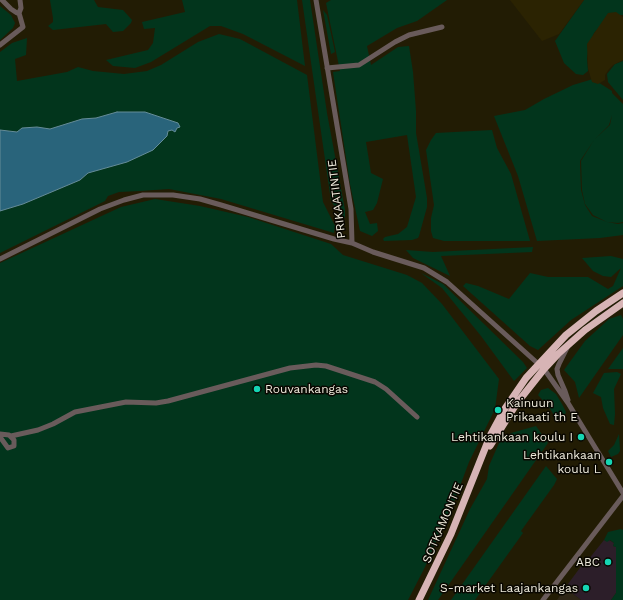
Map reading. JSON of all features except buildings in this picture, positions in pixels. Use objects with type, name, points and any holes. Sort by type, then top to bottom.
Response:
[{"type":"highway","name":"SOTKAMONTIE","points":[[419,600],[448,541],[485,453],[490,436],[504,410],[526,378],[566,335],[581,322],[623,293]]},
{"type":"highway","name":"SOTKAMONTIE","points":[[485,453],[517,403],[544,369],[569,344],[601,318],[623,303]]},
{"type":"street","points":[[2,0],[10,9],[19,13]]},
{"type":"street","points":[[0,45],[23,27],[19,13],[21,8],[20,0]]},
{"type":"street","name":"PRIKAATINTIE","points":[[316,0],[350,208],[352,243],[373,252],[424,268],[447,282],[544,369],[568,403]]},
{"type":"street","points":[[327,68],[359,65],[395,42],[409,35],[442,27]]},
{"type":"street","points":[[0,259],[100,209],[124,200],[143,195],[156,194],[200,199],[352,243]]},
{"type":"street","points":[[544,600],[623,494],[568,403],[565,391],[558,375],[558,369],[569,344]]},
{"type":"street","points":[[11,436],[15,444],[11,448],[6,446],[0,436],[6,434],[11,436],[38,430],[75,412],[126,402],[156,403],[168,401],[290,368],[311,365],[326,366],[375,382],[386,388],[417,416]]},
{"type":"shaded area","points":[[604,540],[609,540],[614,543],[613,546],[616,547],[616,593],[611,600],[581,600],[565,588],[582,565],[588,560]]},
{"type":"shaded area","points":[[565,588],[581,600],[557,600]]},
{"type":"green space","points":[[50,0],[94,0],[98,7],[123,10],[132,20],[123,31],[113,32],[106,24],[53,30],[48,26],[53,22]]},
{"type":"green space","points":[[182,0],[297,0],[305,66],[243,34],[221,26],[210,26],[151,62],[135,68],[113,66],[106,60],[148,50],[153,43],[155,28],[144,29],[142,22],[185,12]]},
{"type":"green space","points":[[302,0],[310,0],[327,113],[345,210],[345,218],[340,214],[331,201]]},
{"type":"green space","points":[[331,0],[447,0],[417,21],[397,28],[367,46],[371,65],[398,47],[409,46],[413,72],[416,133],[427,198],[427,207],[418,238],[412,240],[384,241],[383,239],[385,237],[398,234],[407,227],[416,197],[407,135],[366,142],[371,173],[383,179],[377,203],[373,210],[365,212],[370,224],[377,223],[378,231],[372,236],[360,231],[350,184],[333,72],[340,71],[326,3]]},
{"type":"green space","points":[[584,0],[623,0],[623,15],[616,15],[605,21],[594,33],[589,45],[587,58],[588,71],[583,75],[576,74],[564,63],[555,41]]},
{"type":"green space","points":[[0,6],[11,15],[15,23],[13,28],[0,40]]},
{"type":"green space","points":[[323,10],[327,15],[335,52],[331,54]]},
{"type":"green space","points":[[219,34],[240,39],[307,75],[323,202],[335,226],[334,233],[221,199],[169,189],[119,192],[108,196],[105,201],[0,253],[0,211],[23,204],[80,180],[87,173],[127,162],[168,131],[177,128],[117,112],[96,118],[82,119],[50,129],[37,127],[22,128],[17,132],[0,130],[0,52],[12,43],[27,38],[26,55],[15,59],[17,81],[67,72],[78,67],[93,71],[124,74],[147,71],[161,65],[198,42]]},
{"type":"green space","points":[[623,61],[623,100],[608,82],[607,74],[615,64]]},
{"type":"green space","points":[[593,79],[612,91],[612,93],[623,104],[623,222],[607,222],[618,224],[623,223],[623,235],[600,238],[537,241],[518,176],[494,116],[525,110],[573,85]],"holes":[[[612,115],[610,125],[594,140],[609,125]],[[594,140],[581,161],[582,190],[585,204],[593,215],[607,222],[592,216],[585,205],[581,190],[580,161]]]},
{"type":"green space","points":[[492,130],[497,148],[511,174],[530,241],[444,241],[433,238],[431,231],[431,218],[434,205],[426,150],[431,140],[436,133]]},
{"type":"green space","points":[[155,199],[200,206],[248,217],[331,244],[343,255],[407,275],[422,283],[442,304],[499,379],[495,409],[469,462],[454,502],[425,567],[408,600],[0,600],[0,263],[121,207]]},
{"type":"green space","points":[[533,247],[532,252],[441,256],[450,276],[413,258],[406,250],[433,252]]},
{"type":"green space","points":[[611,256],[623,259],[623,286],[571,320],[538,350],[530,346],[463,286],[466,283],[478,286],[509,299],[530,273],[548,277],[588,277],[608,289],[613,286],[621,268],[611,277],[603,276],[593,271],[582,258]]},
{"type":"green space","points":[[421,273],[443,284],[523,362],[527,368],[514,381],[481,336],[442,288]]},
{"type":"green space","points":[[621,315],[623,319],[623,335],[579,398],[575,382],[564,370],[585,341],[609,319]]},
{"type":"green space","points":[[623,348],[623,369],[608,369]]},
{"type":"green space","points":[[617,372],[621,374],[614,389],[614,425],[610,424],[603,408],[601,397],[593,393],[604,373]]},
{"type":"green space","points":[[548,388],[556,394],[566,412],[563,419],[557,420],[549,407],[538,395],[541,390]]},
{"type":"green space","points":[[536,426],[548,443],[438,600],[428,600],[470,509],[487,479],[489,466],[499,443],[511,433]]},
{"type":"green space","points":[[619,434],[620,451],[618,454],[611,457],[608,451],[614,445]]},
{"type":"green space","points":[[546,466],[557,479],[521,531],[523,533],[475,600],[451,600]]},
{"type":"green space","points":[[621,529],[623,530],[623,600],[611,600],[616,593],[616,547],[613,546],[614,543],[610,540],[607,542],[604,540],[608,532]]},
{"type":"sand","points":[[510,0],[584,0],[559,34],[542,41]]},
{"type":"sand","points":[[616,12],[623,17],[623,60],[613,65],[605,75],[605,80],[598,84],[592,82],[588,68],[587,44],[608,13]]},
{"type":"water","points":[[117,112],[145,112],[178,123],[180,127],[177,128],[175,132],[172,130],[168,131],[167,136],[153,150],[127,162],[88,173],[80,180],[23,204],[0,211],[0,130],[17,132],[22,128],[37,127],[50,129],[82,119],[96,118]]},
{"type":"place","name":"Rouvankangas","points":[[257,389]]},
{"type":"place","name":"Kainuun Prikaati th E","points":[[498,410]]},
{"type":"place","name":"Lehtikankaan koulu I","points":[[581,437]]},
{"type":"place","name":"Lehtikankaan koulu L","points":[[609,462]]},
{"type":"place","name":"ABC","points":[[608,562]]},
{"type":"place","name":"S-market Laajankangas","points":[[586,588]]}]
